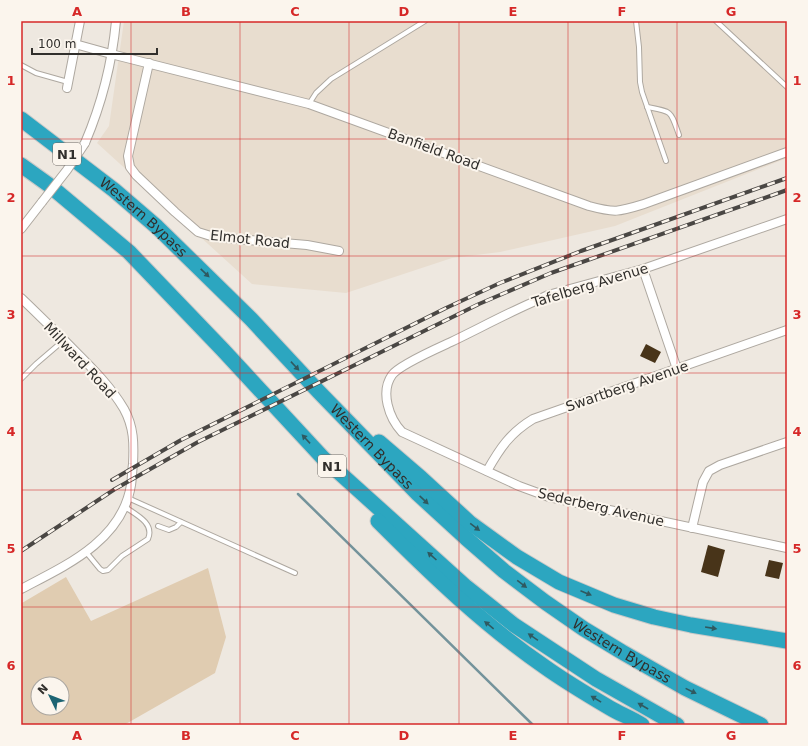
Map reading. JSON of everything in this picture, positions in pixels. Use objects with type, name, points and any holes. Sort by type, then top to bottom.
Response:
[{"type":"highway","name":"Western Bypass","points":[[21,119],[114,190],[157,227],[229,296],[319,392],[429,504],[471,543],[545,602],[584,629],[685,688],[761,725]]},
{"type":"highway","name":"N1","points":[[21,165],[49,185],[129,252],[224,350],[323,458],[464,586],[514,625],[596,679],[677,725]]},
{"type":"highway","points":[[319,392],[422,478],[470,523],[517,557],[560,582],[614,605],[654,617],[691,625],[787,641]]},
{"type":"highway","points":[[323,458],[354,497],[428,571],[478,615],[546,668],[592,697],[642,725]]},
{"type":"street","points":[[67,85],[80,21]]},
{"type":"street","points":[[21,229],[67,170],[85,143],[101,102],[116,24],[123,21]]},
{"type":"street","name":"Banfield Road","points":[[75,44],[309,104],[589,206],[612,211],[628,209],[644,204],[787,152]]},
{"type":"street","name":"Elmot Road","points":[[149,62],[128,156],[130,166],[136,175],[175,212],[198,232],[206,236],[307,245],[339,251]]},
{"type":"street","name":"Tafelberg Avenue","points":[[389,411],[387,397],[388,383],[391,376],[397,370],[418,358],[548,295],[643,270],[787,219]]},
{"type":"street","points":[[643,270],[677,369]]},
{"type":"street","name":"Millward Road","points":[[21,298],[104,380],[124,410],[130,422],[134,441],[131,486],[124,507],[113,527],[86,552],[21,589]]},
{"type":"street","name":"Swartberg Avenue","points":[[487,471],[500,448],[508,439],[519,428],[533,420],[787,330]]},
{"type":"street","name":"Sederberg Avenue","points":[[389,411],[396,425],[405,434],[519,486],[549,497],[787,548]]},
{"type":"street","points":[[692,528],[703,482],[709,472],[720,465],[787,442]]},
{"type":"lane","points":[[309,104],[316,93],[331,79],[425,21]]},
{"type":"lane","points":[[636,21],[639,47],[640,82],[666,161]]},
{"type":"lane","points":[[716,21],[787,87]]},
{"type":"lane","points":[[21,65],[36,73],[67,85]]},
{"type":"lane","points":[[647,107],[668,111],[672,115],[679,135]]},
{"type":"lane","points":[[21,379],[64,340]]},
{"type":"lane","points":[[127,498],[295,572]]},
{"type":"lane","points":[[86,552],[100,569],[103,571],[108,570],[122,556],[148,539],[150,535],[146,524],[124,507]]},
{"type":"lane","points":[[158,526],[169,530],[176,527],[181,522]]},
{"type":"shaded area","points":[[124,21],[787,21],[787,158],[615,226],[500,252],[452,258],[346,293],[252,284],[97,143],[109,126]]},
{"type":"shaded area","points":[[208,568],[226,637],[215,673],[124,725],[21,725],[21,605],[66,577],[91,621]]},
{"type":"building","points":[[646,344],[661,352],[655,363],[640,356]]},
{"type":"building","points":[[708,545],[725,550],[718,577],[701,572]]},
{"type":"building","points":[[769,560],[783,563],[779,579],[765,576]]},
{"type":"waterway","points":[[298,494],[533,725]]},
{"type":"railway","points":[[112,480],[181,440],[446,308],[500,283],[581,251],[787,178]]},
{"type":"railway","points":[[21,551],[115,489],[198,442],[479,304],[551,273],[787,190]]}]
